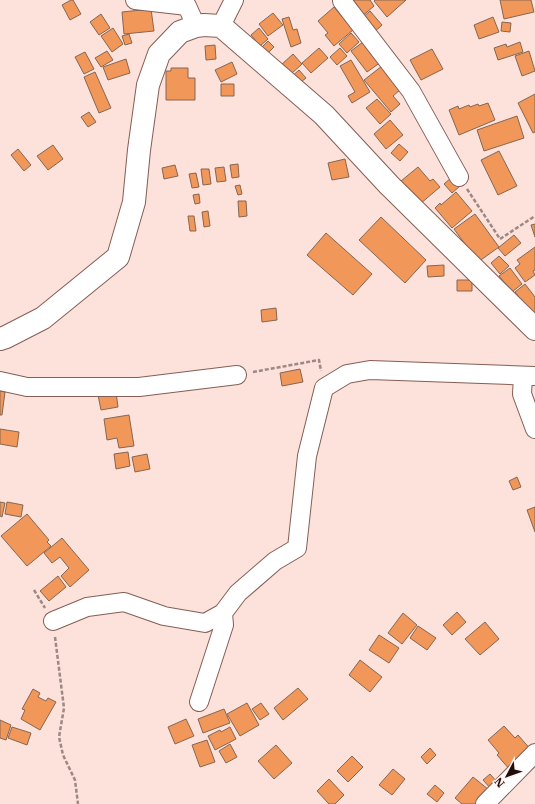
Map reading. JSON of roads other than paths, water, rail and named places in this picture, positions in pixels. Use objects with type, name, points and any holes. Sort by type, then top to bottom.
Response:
[{"type":"street","points":[[135,0],[187,6],[196,26]]},
{"type":"street","points":[[221,26],[234,0]]},
{"type":"street","points":[[338,0],[411,91],[459,177]]},
{"type":"street","points":[[0,339],[43,318],[118,257],[134,202],[139,150],[148,85],[159,54],[180,32],[196,26],[204,25],[221,26],[324,115],[389,185],[535,329]]},
{"type":"street","points":[[53,621],[87,607],[124,602],[164,616],[205,624],[223,613],[238,593],[275,561],[297,548],[307,456],[324,388],[346,374],[370,370],[529,376],[522,394],[535,429]]},
{"type":"street","points":[[0,381],[27,387],[139,387],[237,375]]},
{"type":"street","points":[[198,702],[224,625],[223,613]]},
{"type":"street","points":[[485,804],[535,753]]}]
